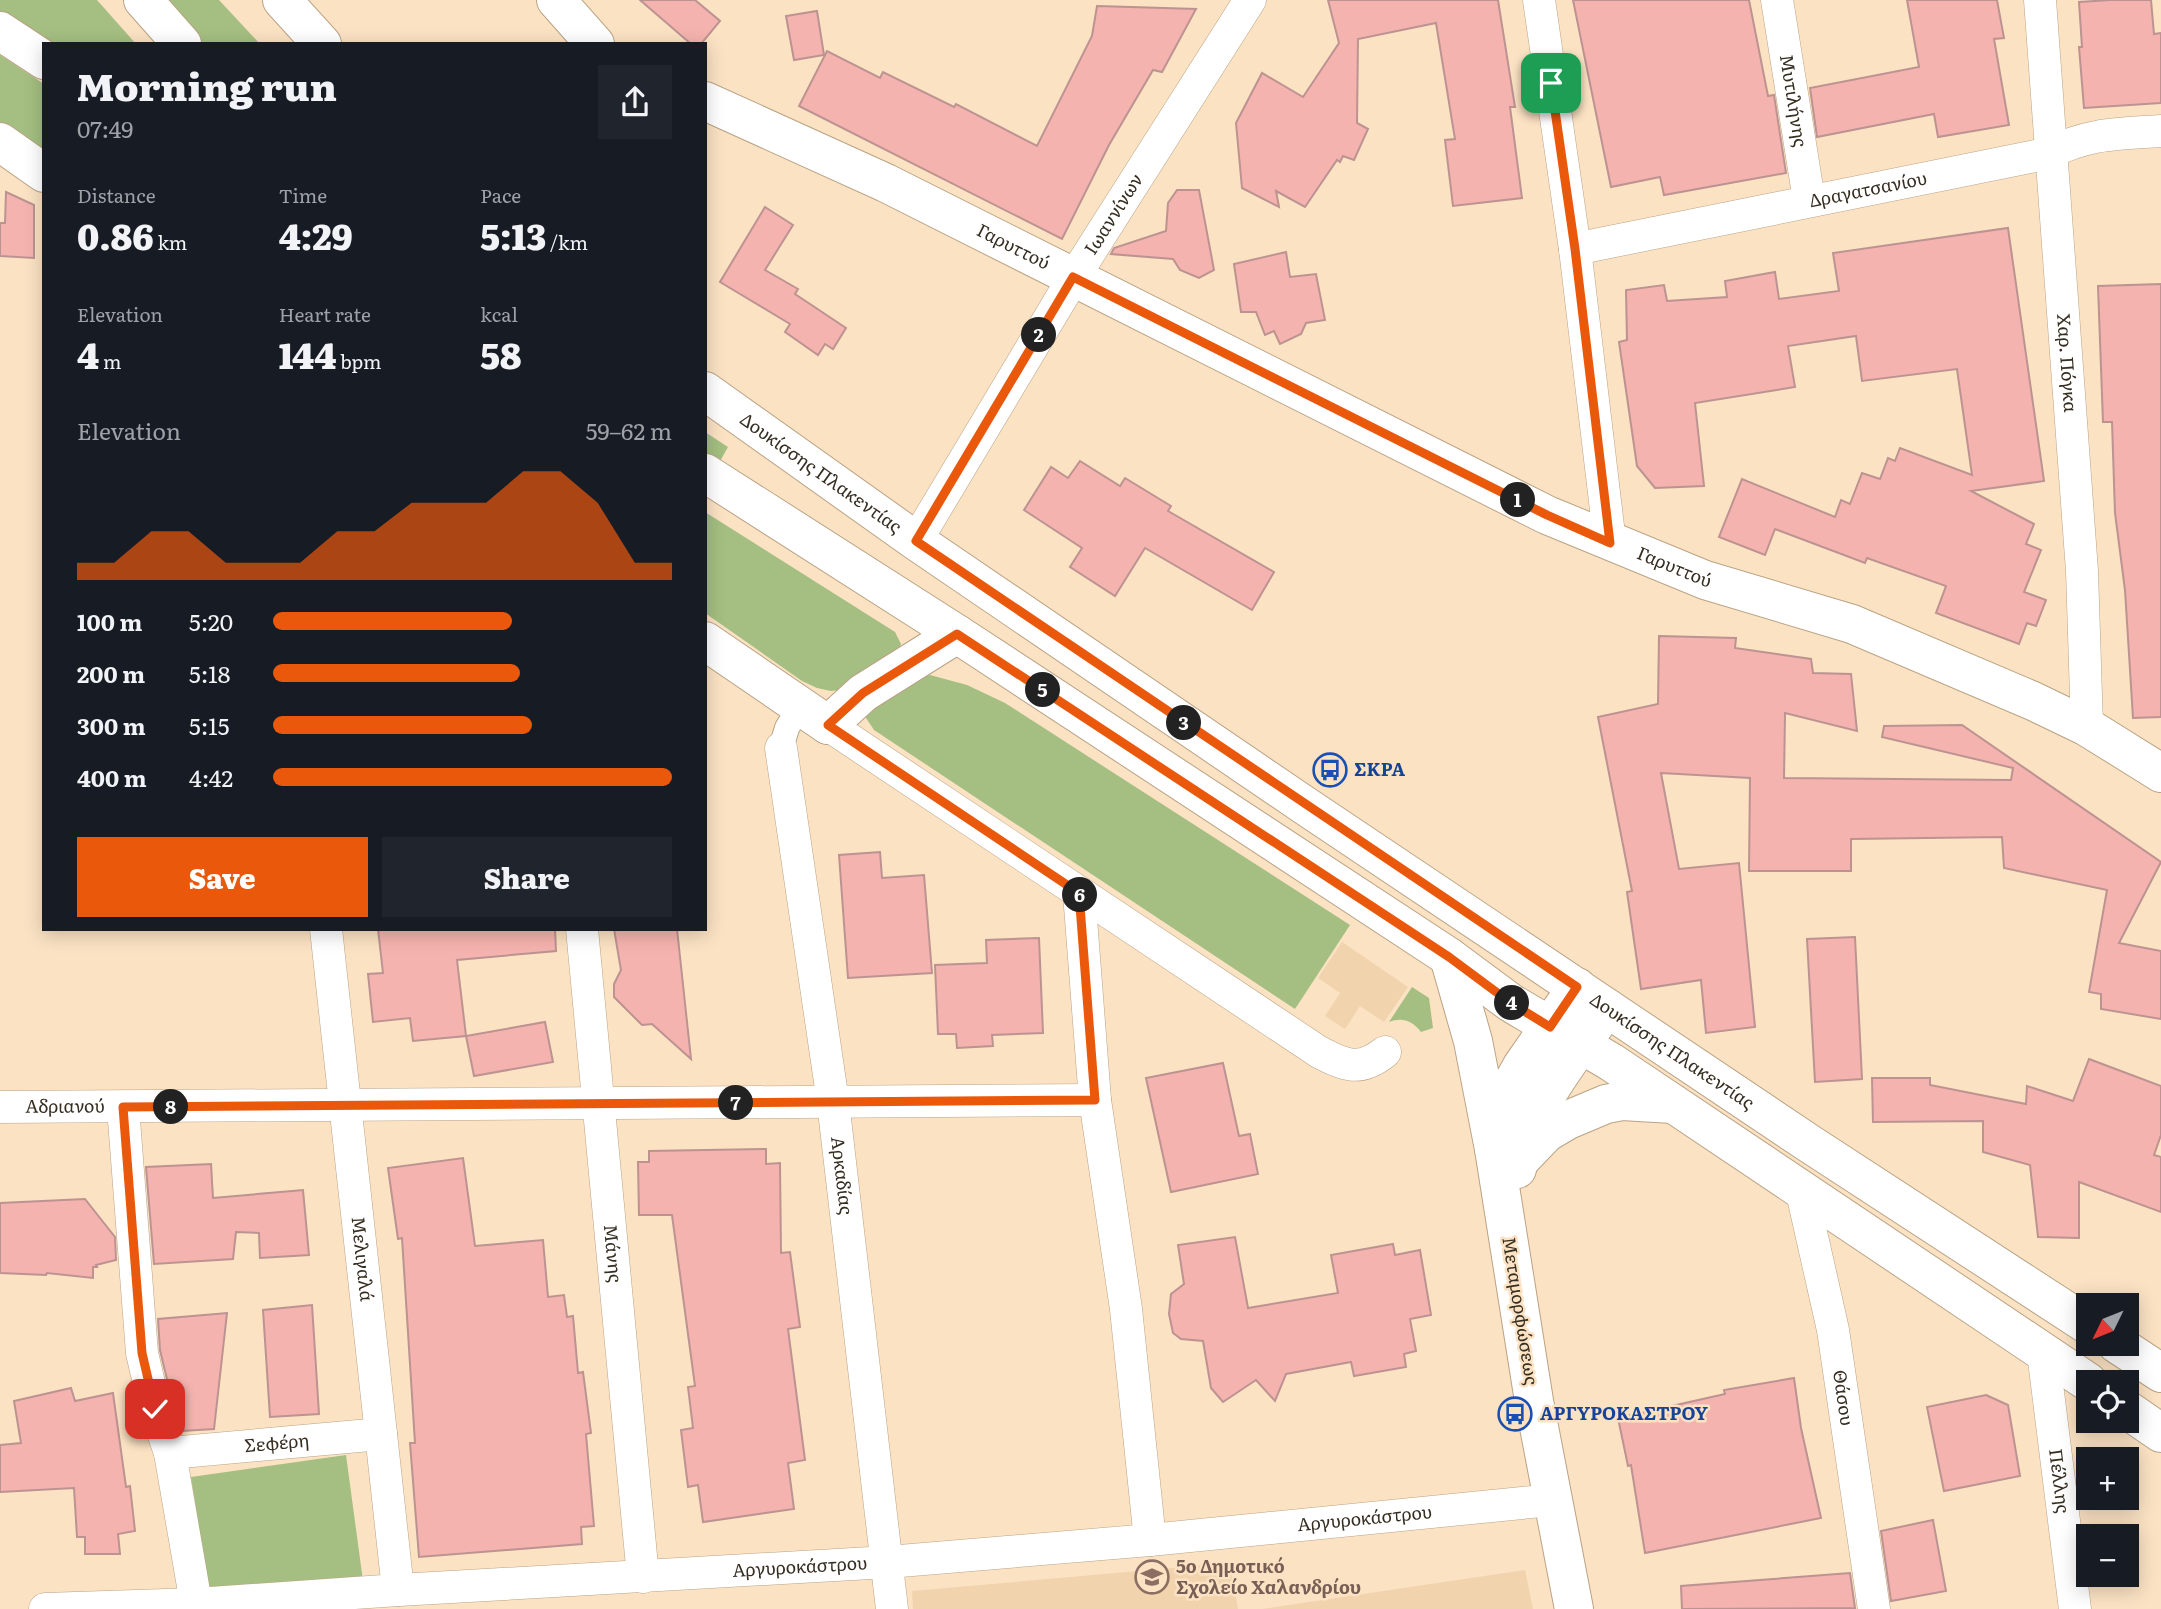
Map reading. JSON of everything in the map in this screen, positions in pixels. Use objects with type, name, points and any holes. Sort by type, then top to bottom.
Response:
[{"type":"main road","points":[[143,0],[180,42]]},
{"type":"main road","points":[[282,0],[320,42]]},
{"type":"main road","points":[[556,0],[593,42]]},
{"type":"main road","points":[[0,31],[42,59]]},
{"type":"main road","name":"Γαρυττού","points":[[707,102],[886,183],[1547,515],[1705,580],[1852,624],[1996,684],[2087,727],[2161,773]]},
{"type":"main road","points":[[0,142],[42,172]]},
{"type":"main road","name":"Δουκίσσης Πλακεντίας","points":[[707,392],[916,541],[1592,997],[2076,1317]]},
{"type":"main road","points":[[707,474],[957,634],[1449,957],[1511,1003],[1611,1062],[2076,1374]]},
{"type":"main road","points":[[707,642],[814,716],[863,693],[957,634]]},
{"type":"main road","points":[[1449,957],[1507,1155],[1568,1120],[1606,1104],[1622,1101],[1673,1104]]},
{"type":"main road","name":"Μεταμορφώσεως","points":[[1574,1609],[1534,1401],[1506,1219],[1507,1155],[1523,1140],[1551,1087],[1565,1036],[1592,997]]},
{"type":"main road","points":[[2135,1356],[2161,1373]]},
{"type":"main road","points":[[2139,1418],[2161,1433]]},
{"type":"street","name":"Ιωαννίνων","points":[[916,541],[1073,277],[1250,0]]},
{"type":"street","points":[[1539,0],[1575,249],[1610,543]]},
{"type":"street","name":"Μυτιλήνης","points":[[1777,0],[1809,200]]},
{"type":"street","name":"Χαρ. Πόγκα","points":[[2040,0],[2082,571],[2087,727]]},
{"type":"street","name":"Δραγατσανίου","points":[[1575,249],[2050,153],[2073,141],[2096,135],[2161,131]]},
{"type":"street","points":[[814,716],[1319,1052],[1337,1062],[1355,1066],[1372,1062],[1385,1052]]},
{"type":"street","name":"Αρκαδίας","points":[[814,716],[787,728],[781,748],[833,1102],[892,1609]]},
{"type":"street","points":[[1079,893],[1095,1100],[1126,1309],[1150,1540]]},
{"type":"street","name":"Μελιγαλά","points":[[326,931],[398,1590]]},
{"type":"street","name":"Μάνης","points":[[582,931],[643,1577]]},
{"type":"street","name":"Αδριανού","points":[[0,1107],[1095,1100]]},
{"type":"street","points":[[123,1107],[142,1353],[155,1409],[170,1453],[196,1606]]},
{"type":"street","name":"Θάσου","points":[[1801,1188],[1833,1330],[1874,1609]]},
{"type":"street","name":"Πέλλης","points":[[2043,1352],[2075,1609]]},
{"type":"street","name":"Σεφέρη","points":[[170,1453],[381,1434]]},
{"type":"street","name":"Αργυροκάστρου","points":[[45,1609],[196,1606],[398,1590],[888,1562],[1150,1540],[1552,1500]]},
{"type":"shaded area","points":[[1342,942],[1408,987],[1384,1022],[1360,1006],[1345,1029],[1325,1016],[1340,993],[1318,978]]},
{"type":"shaded area","name":"5ο Δημοτικό Σχολείο Χαλανδρίου","points":[[1230,1563],[1238,1609],[913,1609],[912,1591]]},
{"type":"shaded area","points":[[1525,1570],[1533,1609],[1262,1609]]},
{"type":"green space","points":[[0,0],[97,0],[134,42],[46,42],[0,12]]},
{"type":"green space","points":[[148,0],[219,0],[258,42],[186,42]]},
{"type":"green space","points":[[0,55],[42,83],[42,152],[0,122]]},
{"type":"green space","points":[[707,433],[728,447],[719,463],[707,455]]},
{"type":"green space","points":[[707,513],[895,632],[901,644],[896,655],[846,689],[831,691],[802,681],[707,614]]},
{"type":"green space","points":[[930,675],[967,685],[1005,703],[1350,925],[1295,1009],[874,730],[864,715],[897,683]]},
{"type":"green space","points":[[1412,987],[1429,998],[1433,1028],[1421,1032],[1407,1021],[1389,1022]]},
{"type":"green space","points":[[346,1455],[363,1581],[209,1594],[191,1477]]},
{"type":"building","points":[[640,0],[695,0],[720,21],[703,42],[689,42]]},
{"type":"building","points":[[1328,0],[1498,0],[1515,107],[1510,107],[1522,198],[1453,206],[1445,140],[1455,139],[1436,23],[1358,39],[1357,123],[1368,129],[1354,160],[1343,156],[1340,162],[1337,160],[1305,207],[1276,191],[1279,207],[1242,188],[1236,123],[1262,73],[1303,97],[1339,43]]},
{"type":"building","points":[[1573,0],[1749,0],[1768,96],[1774,95],[1786,173],[1664,195],[1660,177],[1611,187]]},
{"type":"building","points":[[1907,0],[1997,0],[2004,38],[1994,39],[2009,125],[1938,137],[1934,114],[1817,137],[1810,88],[1919,67]]},
{"type":"building","points":[[2151,0],[2154,34],[2161,33],[2161,103],[2084,108],[2079,47],[2082,47],[2079,2]]},
{"type":"building","points":[[1097,6],[1196,9],[1162,72],[1153,70],[1109,145],[1062,239],[799,106],[827,51],[880,78],[883,72],[954,107],[956,104],[1037,146],[1092,36]]},
{"type":"building","points":[[817,11],[824,55],[794,60],[786,16]]},
{"type":"building","points":[[1177,190],[1199,190],[1214,270],[1199,278],[1180,270],[1173,259],[1111,254],[1114,248],[1166,231],[1168,203]]},
{"type":"building","points":[[6,192],[34,205],[34,258],[0,256],[0,223],[5,223]]},
{"type":"building","points":[[765,207],[793,225],[765,270],[798,289],[795,294],[846,328],[833,349],[825,344],[818,355],[785,332],[790,324],[720,282]]},
{"type":"building","points":[[2008,228],[2044,481],[1971,491],[2034,524],[2026,544],[2041,550],[2024,592],[2046,600],[2036,626],[2027,623],[2019,644],[1936,613],[1946,586],[1867,558],[1865,563],[1775,529],[1765,555],[1719,537],[1742,479],[1835,517],[1841,500],[1850,504],[1862,473],[1880,479],[1888,458],[1895,461],[1900,448],[1972,475],[1957,369],[1862,381],[1856,336],[1788,346],[1795,387],[1695,403],[1704,486],[1655,488],[1637,466],[1619,342],[1627,340],[1626,290],[1664,285],[1667,301],[1727,297],[1725,281],[1775,272],[1779,299],[1839,291],[1833,253]]},
{"type":"building","points":[[1286,252],[1290,277],[1316,274],[1325,320],[1306,323],[1301,334],[1280,344],[1274,331],[1265,335],[1256,312],[1241,312],[1234,264]]},
{"type":"building","points":[[2161,284],[2161,717],[2133,718],[2125,590],[2115,513],[2112,422],[2103,422],[2098,286]]},
{"type":"building","points":[[1080,461],[1120,486],[1125,478],[1171,506],[1168,511],[1274,572],[1252,610],[1145,548],[1115,596],[1070,567],[1082,548],[1024,510],[1051,467],[1068,478]]},
{"type":"building","points":[[1659,636],[1736,638],[1735,648],[1811,659],[1813,673],[1851,674],[1857,731],[1785,713],[1784,778],[2011,780],[2013,768],[1882,737],[1884,726],[1962,725],[2161,862],[2119,943],[2161,951],[2161,1019],[2101,1009],[2101,994],[2089,992],[2107,890],[2004,868],[2002,837],[1851,839],[1851,871],[1749,871],[1750,778],[1661,773],[1679,869],[1739,863],[1755,1027],[1706,1033],[1701,980],[1641,989],[1627,892],[1632,891],[1598,717],[1658,704]]},
{"type":"building","points":[[880,852],[882,878],[924,875],[932,973],[848,978],[839,855]]},
{"type":"building","points":[[378,931],[555,931],[556,951],[457,960],[466,1036],[413,1041],[410,1018],[373,1022],[368,974],[383,973]]},
{"type":"building","points":[[614,931],[677,931],[691,1059],[652,1024],[642,1025],[614,997],[614,984],[621,970]]},
{"type":"building","points":[[1855,937],[1862,1079],[1815,1082],[1807,939]]},
{"type":"building","points":[[1039,938],[1043,1033],[992,1035],[993,1046],[957,1048],[956,1034],[938,1034],[935,965],[987,963],[986,940]]},
{"type":"building","points":[[545,1022],[553,1062],[474,1076],[466,1036]]},
{"type":"building","points":[[2089,1059],[2161,1086],[2161,1135],[2154,1155],[2161,1157],[2161,1212],[2079,1182],[2079,1238],[2038,1237],[2030,1165],[1983,1152],[1983,1121],[1873,1122],[1872,1078],[1930,1078],[1930,1085],[2026,1104],[2027,1086],[2073,1101]]},
{"type":"building","points":[[1223,1063],[1239,1136],[1250,1134],[1258,1174],[1171,1192],[1146,1078]]},
{"type":"building","points":[[766,1149],[766,1164],[780,1163],[781,1253],[790,1252],[800,1327],[788,1329],[805,1460],[788,1463],[794,1509],[703,1522],[698,1485],[688,1487],[681,1430],[693,1428],[688,1387],[695,1386],[672,1215],[639,1215],[638,1162],[649,1162],[649,1151]]},
{"type":"building","points":[[463,1158],[475,1246],[543,1240],[548,1297],[564,1295],[567,1317],[573,1316],[578,1373],[583,1372],[591,1433],[586,1434],[594,1526],[581,1527],[582,1544],[419,1557],[410,1443],[415,1443],[402,1238],[398,1239],[388,1168]]},
{"type":"building","points":[[211,1164],[213,1198],[303,1190],[309,1255],[260,1258],[259,1233],[236,1232],[233,1259],[154,1264],[146,1167]]},
{"type":"building","points":[[85,1199],[115,1237],[116,1260],[93,1267],[93,1278],[47,1273],[0,1273],[0,1203]]},
{"type":"building","points":[[1235,1237],[1248,1308],[1338,1293],[1331,1255],[1393,1244],[1395,1255],[1420,1250],[1431,1315],[1410,1319],[1416,1351],[1404,1354],[1406,1367],[1354,1376],[1351,1362],[1286,1374],[1275,1401],[1256,1380],[1223,1402],[1211,1388],[1203,1341],[1181,1339],[1173,1333],[1169,1314],[1171,1294],[1184,1284],[1178,1245]]},
{"type":"building","points":[[312,1305],[319,1414],[270,1417],[263,1310]]},
{"type":"building","points":[[227,1313],[214,1429],[182,1431],[160,1350],[158,1319]]},
{"type":"building","points":[[1794,1378],[1801,1428],[1821,1518],[1645,1553],[1631,1465],[1628,1466],[1618,1418],[1725,1394],[1724,1390]]},
{"type":"building","points":[[71,1388],[75,1401],[113,1393],[126,1487],[130,1486],[135,1531],[118,1534],[120,1554],[85,1554],[85,1537],[77,1537],[74,1488],[0,1492],[0,1445],[21,1443],[14,1401]]},
{"type":"building","points":[[1986,1395],[2008,1405],[2020,1476],[1944,1491],[1927,1407]]},
{"type":"building","points":[[1933,1520],[1946,1591],[1891,1601],[1881,1531]]},
{"type":"building","points":[[1850,1573],[1855,1608],[1682,1609],[1681,1586]]},
{"type":"place","name":"ΣΚΡΑ","points":[[1330,770]]},
{"type":"place","name":"ΑΡΓΥΡΟΚΑΣΤΡΟΥ","points":[[1515,1414]]},
{"type":"place","name":"5ο Δημοτικό Σχολείο Χαλανδρίου","points":[[1152,1577]]},
{"type":"route","points":[[155,1409],[142,1353],[123,1107],[1095,1100],[1079,893],[828,725],[863,693],[957,634],[1449,957],[1511,1003],[1550,1027],[1577,987],[916,541],[1073,277],[1547,515],[1610,543],[1575,249],[1551,83]]}]
